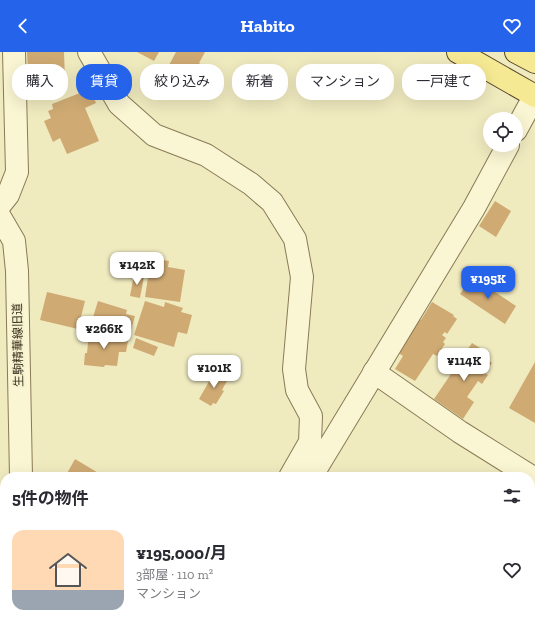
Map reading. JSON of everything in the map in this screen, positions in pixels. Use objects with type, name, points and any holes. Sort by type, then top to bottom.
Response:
[{"type":"main road","points":[[458,52],[535,96]]},
{"type":"main road","points":[[516,52],[535,62]]},
{"type":"street","points":[[0,205],[8,195],[17,172],[14,52]]},
{"type":"street","points":[[89,52],[119,104],[154,135],[206,155],[251,184],[272,202],[295,239],[302,277],[294,369],[297,390],[311,416],[310,442],[293,472]]},
{"type":"street","points":[[523,117],[535,96]]},
{"type":"street","points":[[313,472],[474,208],[504,152]]},
{"type":"street","name":"生駒精華線旧道","points":[[0,216],[14,241],[16,263],[21,472]]},
{"type":"street","points":[[374,372],[460,432],[524,472]]},
{"type":"building","points":[[27,52],[64,52],[64,64],[28,64]]},
{"type":"building","points":[[137,52],[159,52],[154,61]]},
{"type":"building","points":[[176,52],[205,52],[199,63],[200,64],[170,64]]},
{"type":"building","points":[[76,95],[76,100],[95,100],[96,103],[85,108],[99,141],[67,154],[60,138],[53,142],[44,121],[51,118],[48,111],[53,109],[52,104],[62,100],[68,100],[68,98]]},
{"type":"building","points":[[495,201],[511,211],[496,237],[479,226]]},
{"type":"building","points":[[151,258],[169,261],[168,267],[185,270],[180,302],[145,297]]},
{"type":"building","points":[[134,275],[144,277],[140,298],[130,296]]},
{"type":"building","points":[[472,277],[481,282],[479,284],[481,286],[483,284],[516,306],[505,324],[460,294]]},
{"type":"building","points":[[47,292],[85,301],[78,329],[40,320]]},
{"type":"building","points":[[98,301],[127,310],[126,314],[135,316],[130,334],[108,327],[106,332],[90,327]]},
{"type":"building","points":[[145,301],[164,307],[165,302],[183,308],[181,312],[192,315],[187,334],[178,332],[174,347],[134,335]]},
{"type":"building","points":[[432,302],[454,315],[453,316],[457,319],[447,334],[445,332],[442,335],[446,338],[443,342],[445,344],[437,356],[433,354],[415,381],[395,369],[403,356],[397,352],[418,318],[421,320]]},
{"type":"building","points":[[89,333],[125,337],[124,340],[128,341],[126,352],[119,352],[117,366],[105,365],[104,367],[84,365]]},
{"type":"building","points":[[136,338],[158,347],[154,356],[133,348]]},
{"type":"building","points":[[472,343],[485,351],[482,356],[492,363],[485,373],[488,375],[482,384],[478,381],[467,397],[474,402],[463,419],[434,399]]},
{"type":"building","points":[[535,362],[535,423],[509,408]]},
{"type":"building","points":[[215,371],[228,379],[222,390],[224,391],[216,404],[213,403],[211,406],[199,399]]},
{"type":"building","points":[[75,459],[97,472],[68,472]]}]
